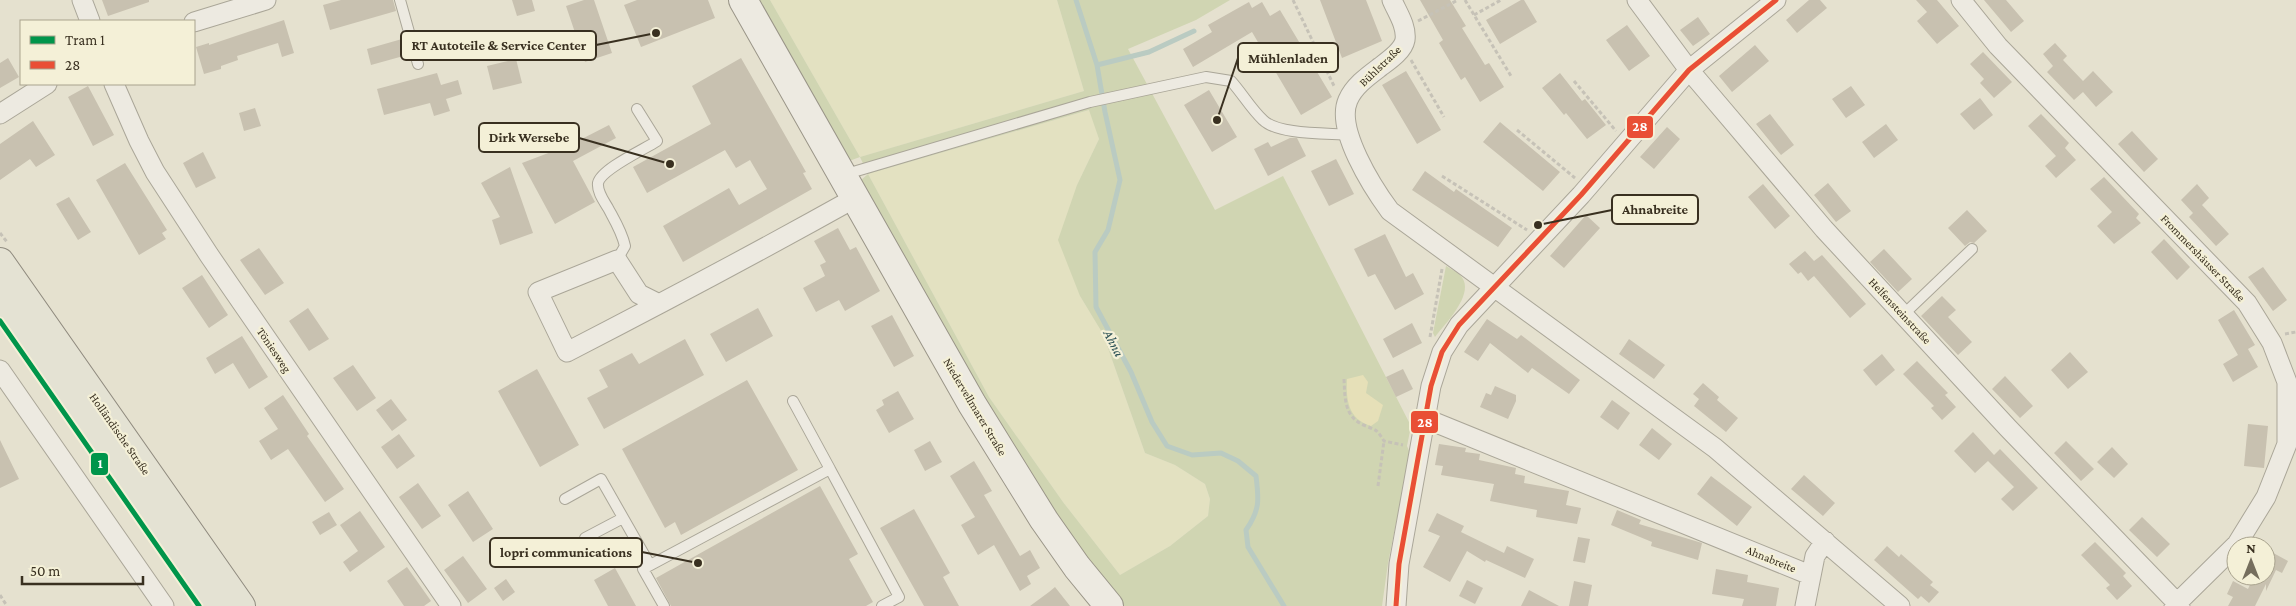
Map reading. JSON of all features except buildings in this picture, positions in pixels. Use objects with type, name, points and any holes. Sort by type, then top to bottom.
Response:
[{"type":"main road","name":"Niedervellmarer Straße","points":[[743,0],[972,404],[1044,520],[1077,567],[1109,606]]},
{"type":"main road","name":"Holländische Straße","points":[[0,262],[241,606]]},
{"type":"main road","points":[[0,300],[214,606]]},
{"type":"street","points":[[82,0],[90,20]]},
{"type":"street","points":[[195,22],[241,4],[266,0]]},
{"type":"street","name":"Bühlstraße","points":[[1348,101],[1362,81],[1401,48],[1405,40],[1404,29],[1392,0]]},
{"type":"street","name":"Helfensteinstraße","points":[[1637,0],[1689,70],[1824,229],[2008,428],[2177,605]]},
{"type":"street","points":[[1396,606],[1399,564],[1431,386],[1442,352],[1459,325],[1587,188],[1689,70],[1776,0]]},
{"type":"street","name":"Frommershäuser Straße","points":[[1961,0],[1998,46],[2247,303],[2272,343],[2287,382],[2287,444],[2266,497],[2238,544],[2177,605]]},
{"type":"street","points":[[0,114],[45,85]]},
{"type":"street","name":"Töniesweg","points":[[114,85],[155,172],[209,255],[451,606]]},
{"type":"street","points":[[1348,101],[1346,120],[1350,135],[1369,182],[1390,211],[1715,448],[1900,606]]},
{"type":"street","points":[[660,304],[639,294],[617,260],[538,292],[568,352],[660,304],[848,187]]},
{"type":"street","points":[[0,370],[164,606]]},
{"type":"street","name":"Ahnabreite","points":[[1425,420],[1434,422],[1810,575]]},
{"type":"street","name":"Ahnabreite","points":[[1805,606],[1815,556],[1825,541]]},
{"type":"lane","points":[[400,0],[418,64]]},
{"type":"lane","points":[[848,187],[1090,102],[1206,77],[1231,81],[1262,120],[1271,126],[1290,130],[1350,135]]},
{"type":"lane","points":[[617,260],[625,246],[624,241],[600,193],[598,184],[601,176],[617,164],[658,141],[637,109]]},
{"type":"lane","points":[[1903,315],[1972,249]]},
{"type":"lane","points":[[793,401],[899,597],[882,606]]},
{"type":"lane","points":[[664,606],[643,569],[830,469]]},
{"type":"lane","points":[[565,498],[601,479],[650,565]]},
{"type":"lane","points":[[585,538],[623,518]]},
{"type":"path","points":[[1293,0],[1335,89],[1348,101]]},
{"type":"path","points":[[1404,29],[1458,0]]},
{"type":"path","points":[[1465,0],[1511,76]]},
{"type":"path","points":[[1474,15],[1501,0]]},
{"type":"path","points":[[1401,48],[1410,57],[1444,117]]},
{"type":"path","points":[[1574,81],[1626,143]]},
{"type":"path","points":[[1517,130],[1587,188]]},
{"type":"path","points":[[1442,176],[1540,238]]},
{"type":"path","points":[[1344,379],[1345,403],[1348,414],[1361,424],[1378,430],[1384,441],[1378,486]]},
{"type":"path","points":[[1384,441],[1407,446]]},
{"type":"path","points":[[0,596],[7,606]]},
{"type":"shaded area","points":[[770,0],[1057,0],[1084,91],[860,157]]},
{"type":"shaded area","points":[[1090,110],[1099,139],[1077,185],[1080,296],[1103,334],[1145,453],[1175,465],[1205,484],[1210,499],[1208,516],[1170,546],[1120,575],[1063,502],[989,397],[868,174]]},
{"type":"green space","points":[[757,0],[770,0],[860,157],[849,161]]},
{"type":"green space","points":[[1057,0],[1230,0],[1196,20],[1128,49],[1215,210],[1283,176],[1411,426],[1407,446],[1410,453],[1388,563],[1382,606],[1123,606],[1085,556],[1050,505],[952,345],[860,181],[868,174],[860,157],[1084,91]],"holes":[[[1089,110],[1099,139],[1077,185],[1058,240],[1080,296],[1103,334],[1145,453],[1175,465],[1205,484],[1210,499],[1208,516],[1170,546],[1120,575],[1063,502],[989,397],[868,174]]]},
{"type":"green space","points":[[1446,266],[1460,275],[1464,282],[1465,290],[1458,307],[1435,337],[1433,333]]},
{"type":"sand","points":[[1363,375],[1368,382],[1366,393],[1383,405],[1378,421],[1371,426],[1357,419],[1348,401],[1347,379]]},
{"type":"waterway","name":"Ahna","points":[[1076,0],[1097,65],[1120,180],[1108,230],[1095,252],[1096,307],[1131,372],[1152,422],[1167,446],[1192,455],[1221,453],[1238,461],[1256,476],[1257,504],[1254,516],[1246,530],[1248,547],[1284,606]]},
{"type":"waterway","points":[[1097,65],[1149,52],[1194,31]]},
{"type":"tram line","name":"1","points":[[0,321],[199,606]]},
{"type":"transit line","name":"28","points":[[1396,606],[1399,564],[1431,386],[1442,352],[1459,325],[1581,195],[1689,70],[1776,0]]},
{"type":"place","name":"RT Autoteile & Service Center","points":[[656,33]]},
{"type":"place","name":"Mühlenladen","points":[[1217,120]]},
{"type":"place","name":"Dirk Wersebe","points":[[670,164]]},
{"type":"place","name":"Ahnabreite","points":[[1538,225]]},
{"type":"place","name":"lopri communications","points":[[698,563]]}]
